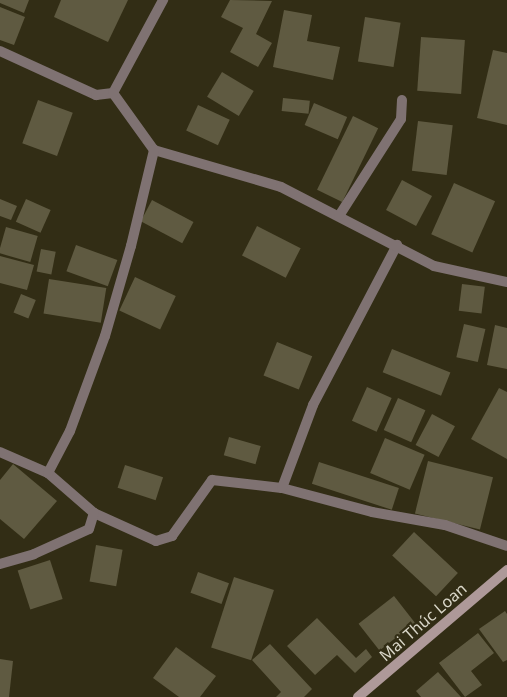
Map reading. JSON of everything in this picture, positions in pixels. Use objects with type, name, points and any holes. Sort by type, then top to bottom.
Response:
[{"type":"main road","name":"Mai Thúc Loan","points":[[358,697],[368,694],[507,570]]},
{"type":"street","points":[[113,93],[163,0]]},
{"type":"street","points":[[0,51],[96,95],[113,93]]},
{"type":"street","points":[[113,93],[154,150],[281,187],[434,266],[507,282]]},
{"type":"street","points":[[339,216],[401,119],[402,100]]},
{"type":"street","points":[[48,473],[70,431],[105,336],[131,246],[154,150]]},
{"type":"street","points":[[282,488],[313,405],[396,245]]},
{"type":"street","points":[[0,452],[48,473],[94,513],[156,541],[172,536],[212,480],[282,488],[372,512],[445,525],[507,546]]},
{"type":"street","points":[[0,564],[34,554],[88,529],[94,513]]},
{"type":"building","points":[[0,0],[29,0],[24,13],[0,3]]},
{"type":"building","points":[[61,0],[128,0],[108,42],[54,17]]},
{"type":"building","points":[[230,0],[272,1],[256,34],[272,43],[258,67],[230,52],[243,28],[221,17]]},
{"type":"building","points":[[0,7],[25,17],[14,45],[0,40]]},
{"type":"building","points":[[284,10],[312,15],[307,41],[340,47],[333,80],[273,67]]},
{"type":"building","points":[[365,17],[401,23],[394,67],[358,61]]},
{"type":"building","points":[[421,37],[465,40],[461,94],[417,91]]},
{"type":"building","points":[[493,50],[507,53],[507,125],[477,118]]},
{"type":"building","points":[[222,72],[254,91],[239,116],[207,97]]},
{"type":"building","points":[[283,98],[310,101],[308,114],[282,111]]},
{"type":"building","points":[[38,100],[73,113],[57,156],[22,143]]},
{"type":"building","points":[[314,103],[347,117],[338,139],[305,125]]},
{"type":"building","points":[[198,105],[230,120],[218,145],[186,130]]},
{"type":"building","points":[[353,116],[378,128],[342,202],[317,190]]},
{"type":"building","points":[[418,121],[453,125],[447,175],[412,171]]},
{"type":"building","points":[[402,180],[432,196],[416,226],[386,210]]},
{"type":"building","points":[[454,183],[495,201],[472,252],[431,234]]},
{"type":"building","points":[[0,199],[17,206],[11,220],[0,216]]},
{"type":"building","points":[[26,199],[51,210],[40,233],[16,222]]},
{"type":"building","points":[[152,200],[193,222],[182,243],[141,221]]},
{"type":"building","points":[[257,226],[301,248],[286,278],[242,255]]},
{"type":"building","points":[[6,227],[38,236],[30,262],[0,253]]},
{"type":"building","points":[[76,245],[117,260],[108,286],[66,271]]},
{"type":"building","points":[[41,249],[56,252],[51,274],[37,272]]},
{"type":"building","points":[[0,256],[34,265],[27,290],[0,283]]},
{"type":"building","points":[[135,277],[176,296],[160,330],[119,311]]},
{"type":"building","points":[[49,279],[106,288],[101,323],[44,314]]},
{"type":"building","points":[[462,284],[485,287],[482,314],[459,311]]},
{"type":"building","points":[[21,294],[36,300],[28,319],[14,313]]},
{"type":"building","points":[[464,324],[485,329],[478,362],[456,357]]},
{"type":"building","points":[[495,325],[507,328],[507,369],[487,365]]},
{"type":"building","points":[[277,342],[312,356],[299,390],[264,375]]},
{"type":"building","points":[[392,349],[450,373],[441,396],[383,372]]},
{"type":"building","points":[[367,387],[392,398],[377,432],[352,421]]},
{"type":"building","points":[[499,388],[507,392],[507,459],[471,439]]},
{"type":"building","points":[[398,398],[425,410],[411,442],[384,430]]},
{"type":"building","points":[[432,414],[455,426],[439,457],[416,445]]},
{"type":"building","points":[[229,437],[261,446],[255,464],[224,455]]},
{"type":"building","points":[[385,438],[425,455],[410,490],[370,473]]},
{"type":"building","points":[[428,461],[493,477],[480,530],[415,513]]},
{"type":"building","points":[[319,462],[399,488],[392,510],[312,484]]},
{"type":"building","points":[[13,464],[57,501],[24,539],[0,519],[0,480]]},
{"type":"building","points":[[125,465],[163,477],[156,500],[118,488]]},
{"type":"building","points":[[414,532],[458,573],[436,596],[392,555]]},
{"type":"building","points":[[96,545],[123,550],[116,586],[90,581]]},
{"type":"building","points":[[50,560],[63,599],[30,609],[18,571]]},
{"type":"building","points":[[198,572],[229,583],[221,604],[190,593]]},
{"type":"building","points":[[234,577],[274,590],[251,660],[211,647]]},
{"type":"building","points":[[394,596],[415,623],[379,650],[359,624]]},
{"type":"building","points":[[505,611],[507,614],[507,660],[503,662],[479,629]]},
{"type":"building","points":[[317,618],[356,658],[366,649],[372,657],[355,673],[337,655],[315,675],[287,646]]},
{"type":"building","points":[[478,633],[494,653],[471,671],[482,685],[465,697],[439,663]]},
{"type":"building","points":[[270,644],[312,689],[304,697],[276,697],[281,692],[252,660]]},
{"type":"building","points":[[176,647],[216,676],[200,697],[179,697],[153,678]]},
{"type":"building","points":[[0,659],[13,661],[9,697],[0,697]]},
{"type":"building","points":[[438,672],[461,697],[421,697],[416,691]]}]
